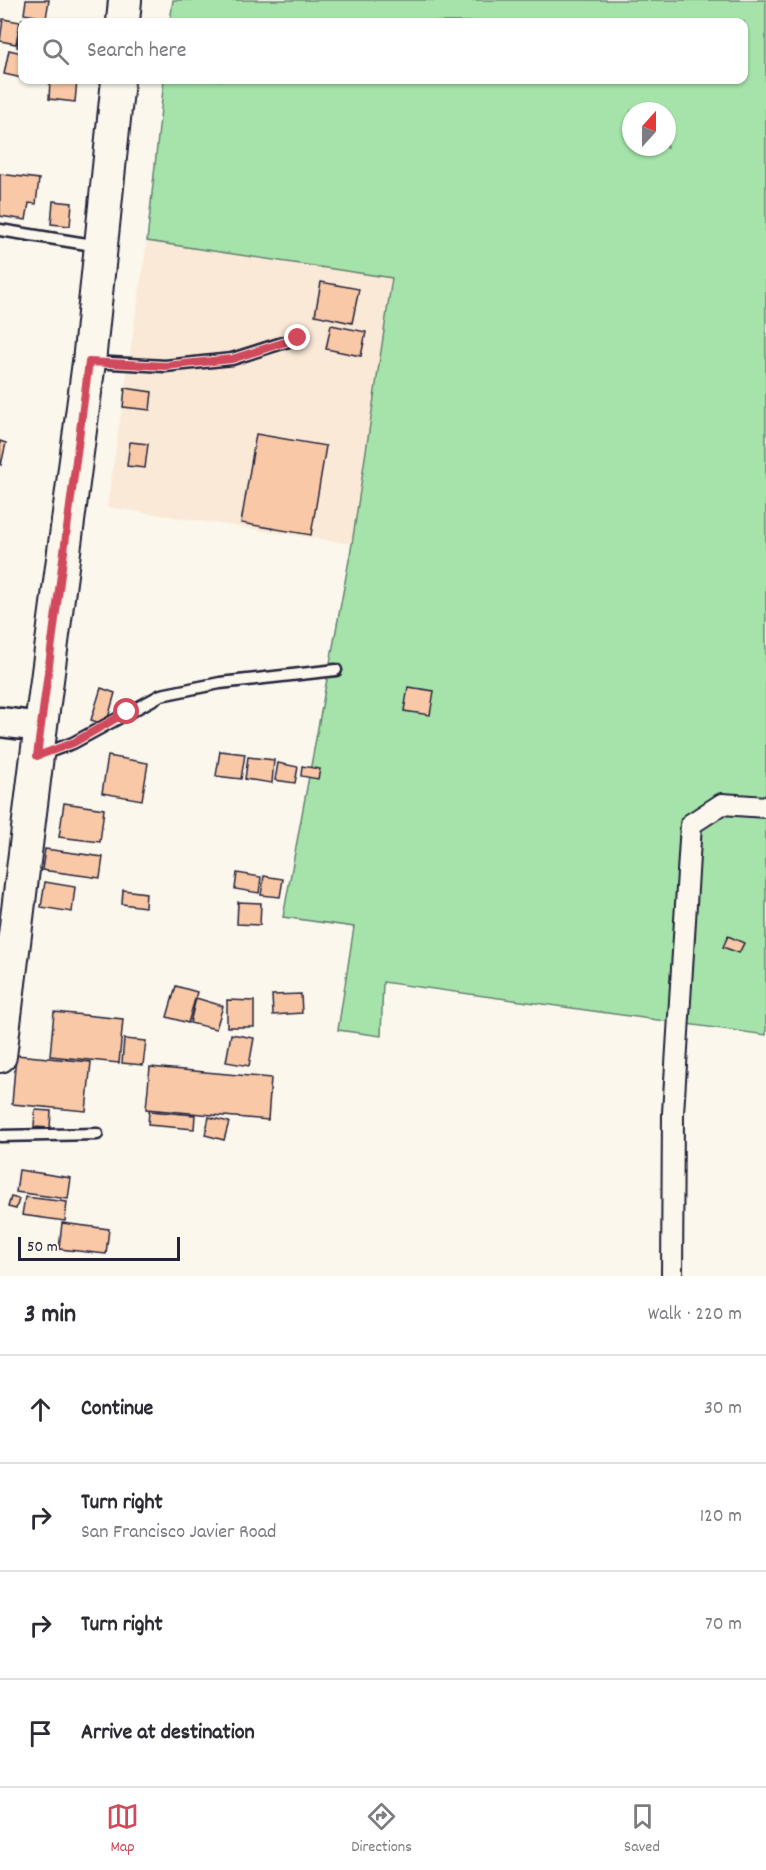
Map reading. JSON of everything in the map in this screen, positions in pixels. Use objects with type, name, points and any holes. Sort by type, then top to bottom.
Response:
[{"type":"main road","points":[[123,18],[125,0]]},
{"type":"main road","points":[[0,1056],[89,362],[118,84]]},
{"type":"street","points":[[0,722],[39,742]]},
{"type":"street","points":[[672,1276],[673,1113],[691,824],[722,804],[766,807]]},
{"type":"lane","points":[[0,230],[102,247]]},
{"type":"lane","points":[[89,362],[165,366],[232,359],[298,338]]},
{"type":"lane","points":[[39,742],[73,743],[161,695],[220,683],[336,670]]},
{"type":"lane","points":[[0,1136],[97,1134]]},
{"type":"shaded area","points":[[147,241],[392,278],[352,544],[107,507]]},
{"type":"green space","points":[[173,0],[766,0],[766,1035],[383,982],[381,1036],[338,1030],[354,927],[283,917],[352,544],[392,278],[147,241],[164,84],[748,84],[748,18],[171,18]]},
{"type":"building","points":[[26,0],[49,0],[46,18],[24,14]]},
{"type":"building","points":[[3,19],[18,22],[16,44],[0,41]]},
{"type":"building","points":[[9,50],[18,52],[18,77],[4,74]]},
{"type":"building","points":[[50,84],[77,84],[75,102],[49,99]]},
{"type":"building","points":[[0,174],[39,179],[36,204],[29,203],[26,220],[0,216]]},
{"type":"building","points":[[53,201],[72,203],[70,226],[51,224]]},
{"type":"building","points":[[321,282],[359,289],[352,323],[315,315]]},
{"type":"building","points":[[331,325],[366,332],[361,356],[326,349]]},
{"type":"building","points":[[125,388],[152,392],[150,410],[123,407]]},
{"type":"building","points":[[256,434],[326,446],[311,535],[241,523]]},
{"type":"building","points":[[0,441],[6,443],[1,465],[0,464]]},
{"type":"building","points":[[130,442],[148,444],[145,468],[127,466]]},
{"type":"building","points":[[408,687],[434,691],[430,715],[404,711]]},
{"type":"building","points":[[101,688],[115,693],[106,725],[91,720]]},
{"type":"building","points":[[220,751],[245,754],[241,779],[216,776]]},
{"type":"building","points":[[108,756],[148,763],[142,800],[102,793]]},
{"type":"building","points":[[248,757],[274,760],[272,783],[245,779]]},
{"type":"building","points":[[278,763],[298,767],[295,783],[275,780]]},
{"type":"building","points":[[302,766],[320,769],[318,779],[301,776]]},
{"type":"building","points":[[64,803],[104,809],[100,842],[59,837]]},
{"type":"building","points":[[45,849],[103,857],[100,878],[42,870]]},
{"type":"building","points":[[237,873],[261,877],[259,893],[235,889]]},
{"type":"building","points":[[264,876],[283,879],[280,897],[261,895]]},
{"type":"building","points":[[45,882],[75,887],[72,912],[41,907]]},
{"type":"building","points":[[123,890],[146,893],[145,907],[122,904]]},
{"type":"building","points":[[238,902],[261,903],[260,925],[237,924]]},
{"type":"building","points":[[728,936],[744,943],[739,953],[723,947]]},
{"type":"building","points":[[176,986],[197,992],[188,1023],[167,1017]]},
{"type":"building","points":[[301,994],[302,1013],[273,1015],[272,995]]},
{"type":"building","points":[[196,998],[223,1006],[216,1029],[190,1023]]},
{"type":"building","points":[[227,1000],[254,1001],[254,1027],[227,1027]]},
{"type":"building","points":[[54,1012],[123,1019],[119,1063],[50,1056]]},
{"type":"building","points":[[231,1034],[254,1038],[249,1066],[226,1062]]},
{"type":"building","points":[[124,1039],[146,1041],[143,1065],[122,1063]]},
{"type":"building","points":[[16,1055],[91,1062],[86,1111],[12,1104]]},
{"type":"building","points":[[150,1067],[271,1078],[268,1120],[146,1109]]},
{"type":"building","points":[[35,1110],[51,1111],[50,1128],[34,1127]]},
{"type":"building","points":[[149,1111],[195,1115],[194,1129],[148,1125]]},
{"type":"building","points":[[209,1117],[229,1122],[224,1140],[205,1135]]},
{"type":"building","points":[[19,1170],[71,1178],[68,1199],[16,1192]]},
{"type":"building","points":[[11,1197],[19,1199],[16,1209],[8,1207]]},
{"type":"building","points":[[25,1197],[67,1202],[65,1221],[22,1215]]},
{"type":"building","points":[[62,1223],[109,1229],[106,1254],[59,1249]]},
{"type":"route","points":[[127,712],[73,743],[37,756],[89,362],[165,366],[232,359],[298,338]]}]
